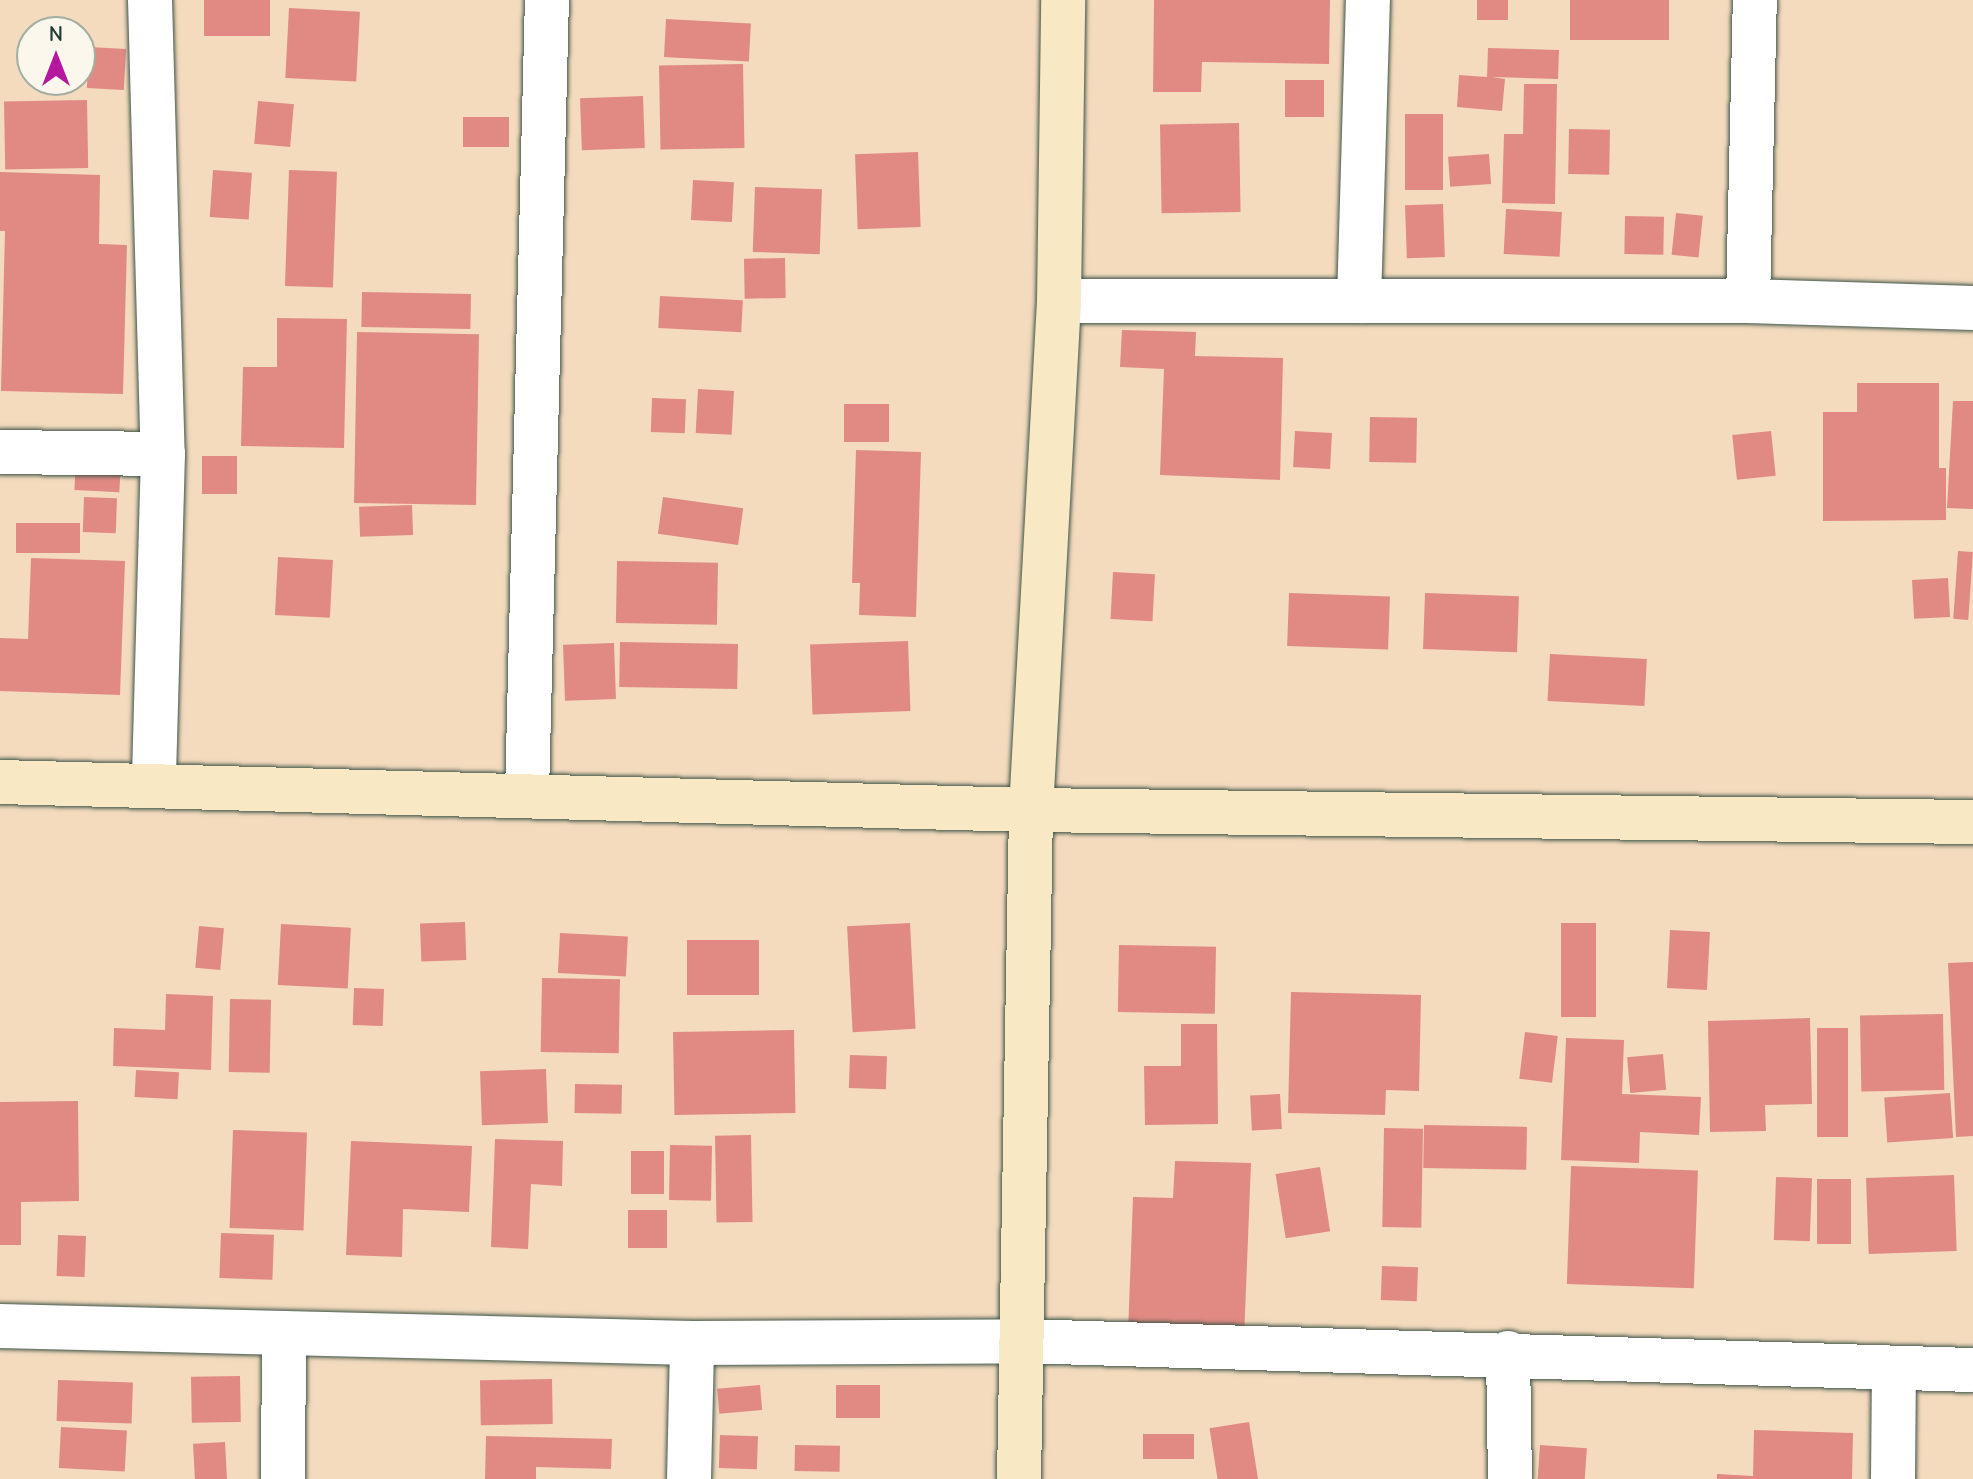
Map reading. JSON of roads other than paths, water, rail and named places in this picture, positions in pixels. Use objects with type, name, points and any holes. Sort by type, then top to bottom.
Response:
[{"type":"street","points":[[150,0],[163,454],[154,786]]},
{"type":"street","points":[[527,793],[547,0]]},
{"type":"street","points":[[1019,1479],[1031,810],[1059,301],[1063,0]]},
{"type":"street","points":[[1359,301],[1368,0]]},
{"type":"street","points":[[1748,301],[1755,0]]},
{"type":"street","points":[[1059,301],[1748,301],[1973,308]]},
{"type":"street","points":[[0,452],[163,454]]},
{"type":"street","points":[[0,782],[527,793],[1031,810],[1973,822]]},
{"type":"street","points":[[0,1326],[692,1343],[1022,1341],[1508,1353],[1894,1370],[1973,1370]]},
{"type":"street","points":[[283,1479],[284,1333]]},
{"type":"street","points":[[689,1479],[692,1343]]},
{"type":"street","points":[[1508,1353],[1510,1479]]},
{"type":"street","points":[[1893,1479],[1894,1370]]}]
